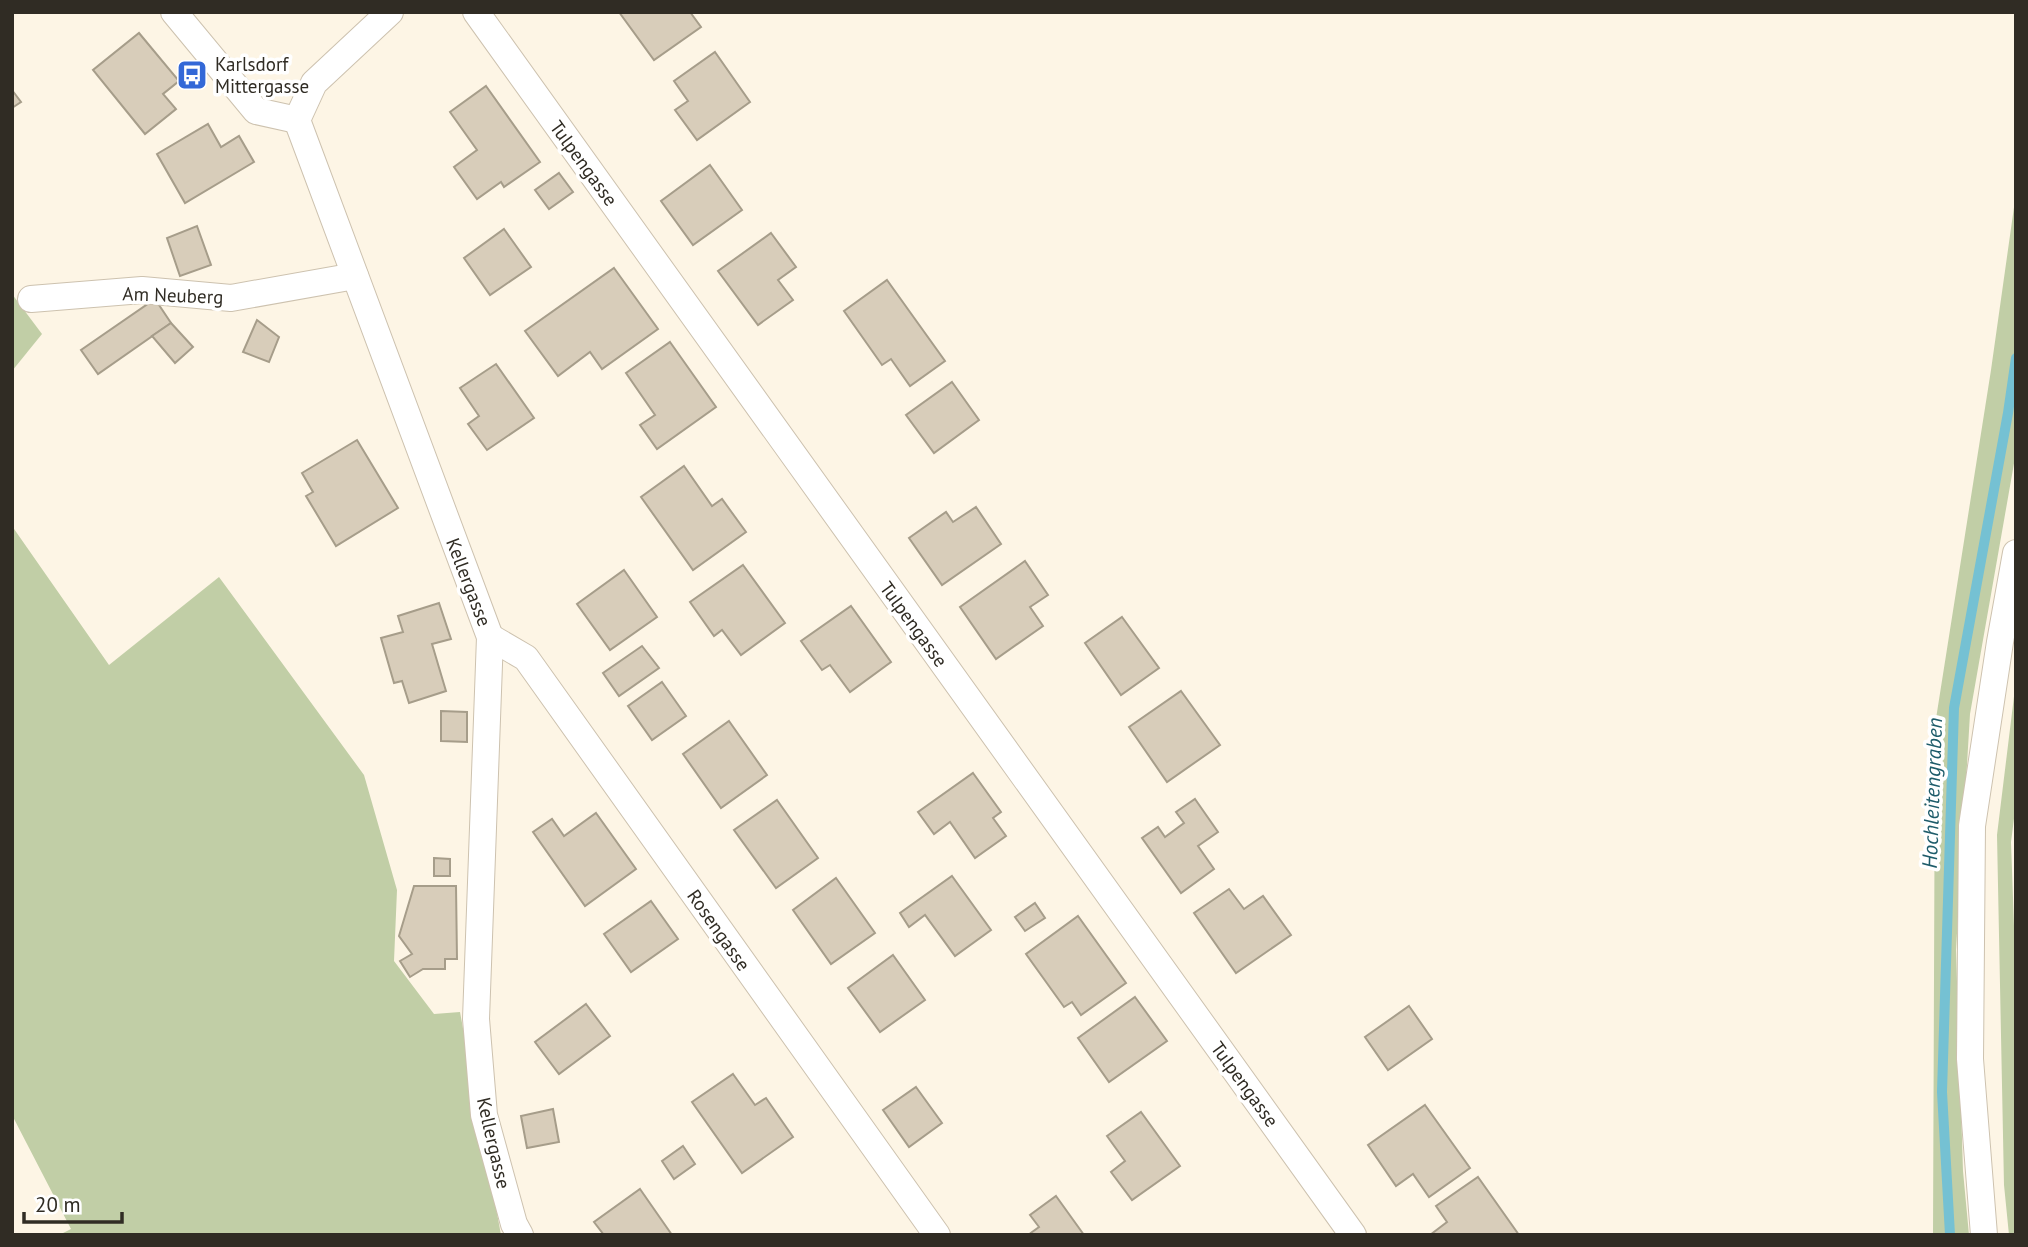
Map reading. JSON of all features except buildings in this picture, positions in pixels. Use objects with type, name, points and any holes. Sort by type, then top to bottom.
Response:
[{"type":"street","points":[[174,12],[256,111],[297,120],[314,83],[390,12]]},
{"type":"street","name":"Tulpengasse","points":[[475,12],[1353,1235]]},
{"type":"street","name":"Kellergasse","points":[[297,120],[490,637],[476,1019],[484,1115],[514,1224],[520,1235]]},
{"type":"street","name":"Am Neuberg","points":[[31,299],[142,290],[232,298],[355,276]]},
{"type":"street","points":[[1984,1235],[1970,1059],[1972,826],[2016,553]]},
{"type":"street","name":"Rosengasse","points":[[490,637],[526,658],[937,1235]]},
{"type":"green space","points":[[2016,193],[2016,452],[1970,714],[1956,950],[1963,1171],[1969,1235],[1933,1235],[1935,725]]},
{"type":"green space","points":[[12,294],[42,334],[12,371]]},
{"type":"green space","points":[[12,526],[109,665],[219,577],[364,775],[397,890],[394,961],[434,1014],[460,1012],[501,1235],[59,1235],[71,1229],[12,1115]]},
{"type":"green space","points":[[2016,680],[2016,803],[2011,842],[2016,982],[2016,1235],[2009,1235],[2004,1185],[1997,835]]},
{"type":"waterway","name":"Hochleitengraben","points":[[1950,1235],[1942,1092],[1954,708],[2016,358]]},
{"type":"place","name":"Karlsdorf Mittergasse","points":[[192,75]]}]
